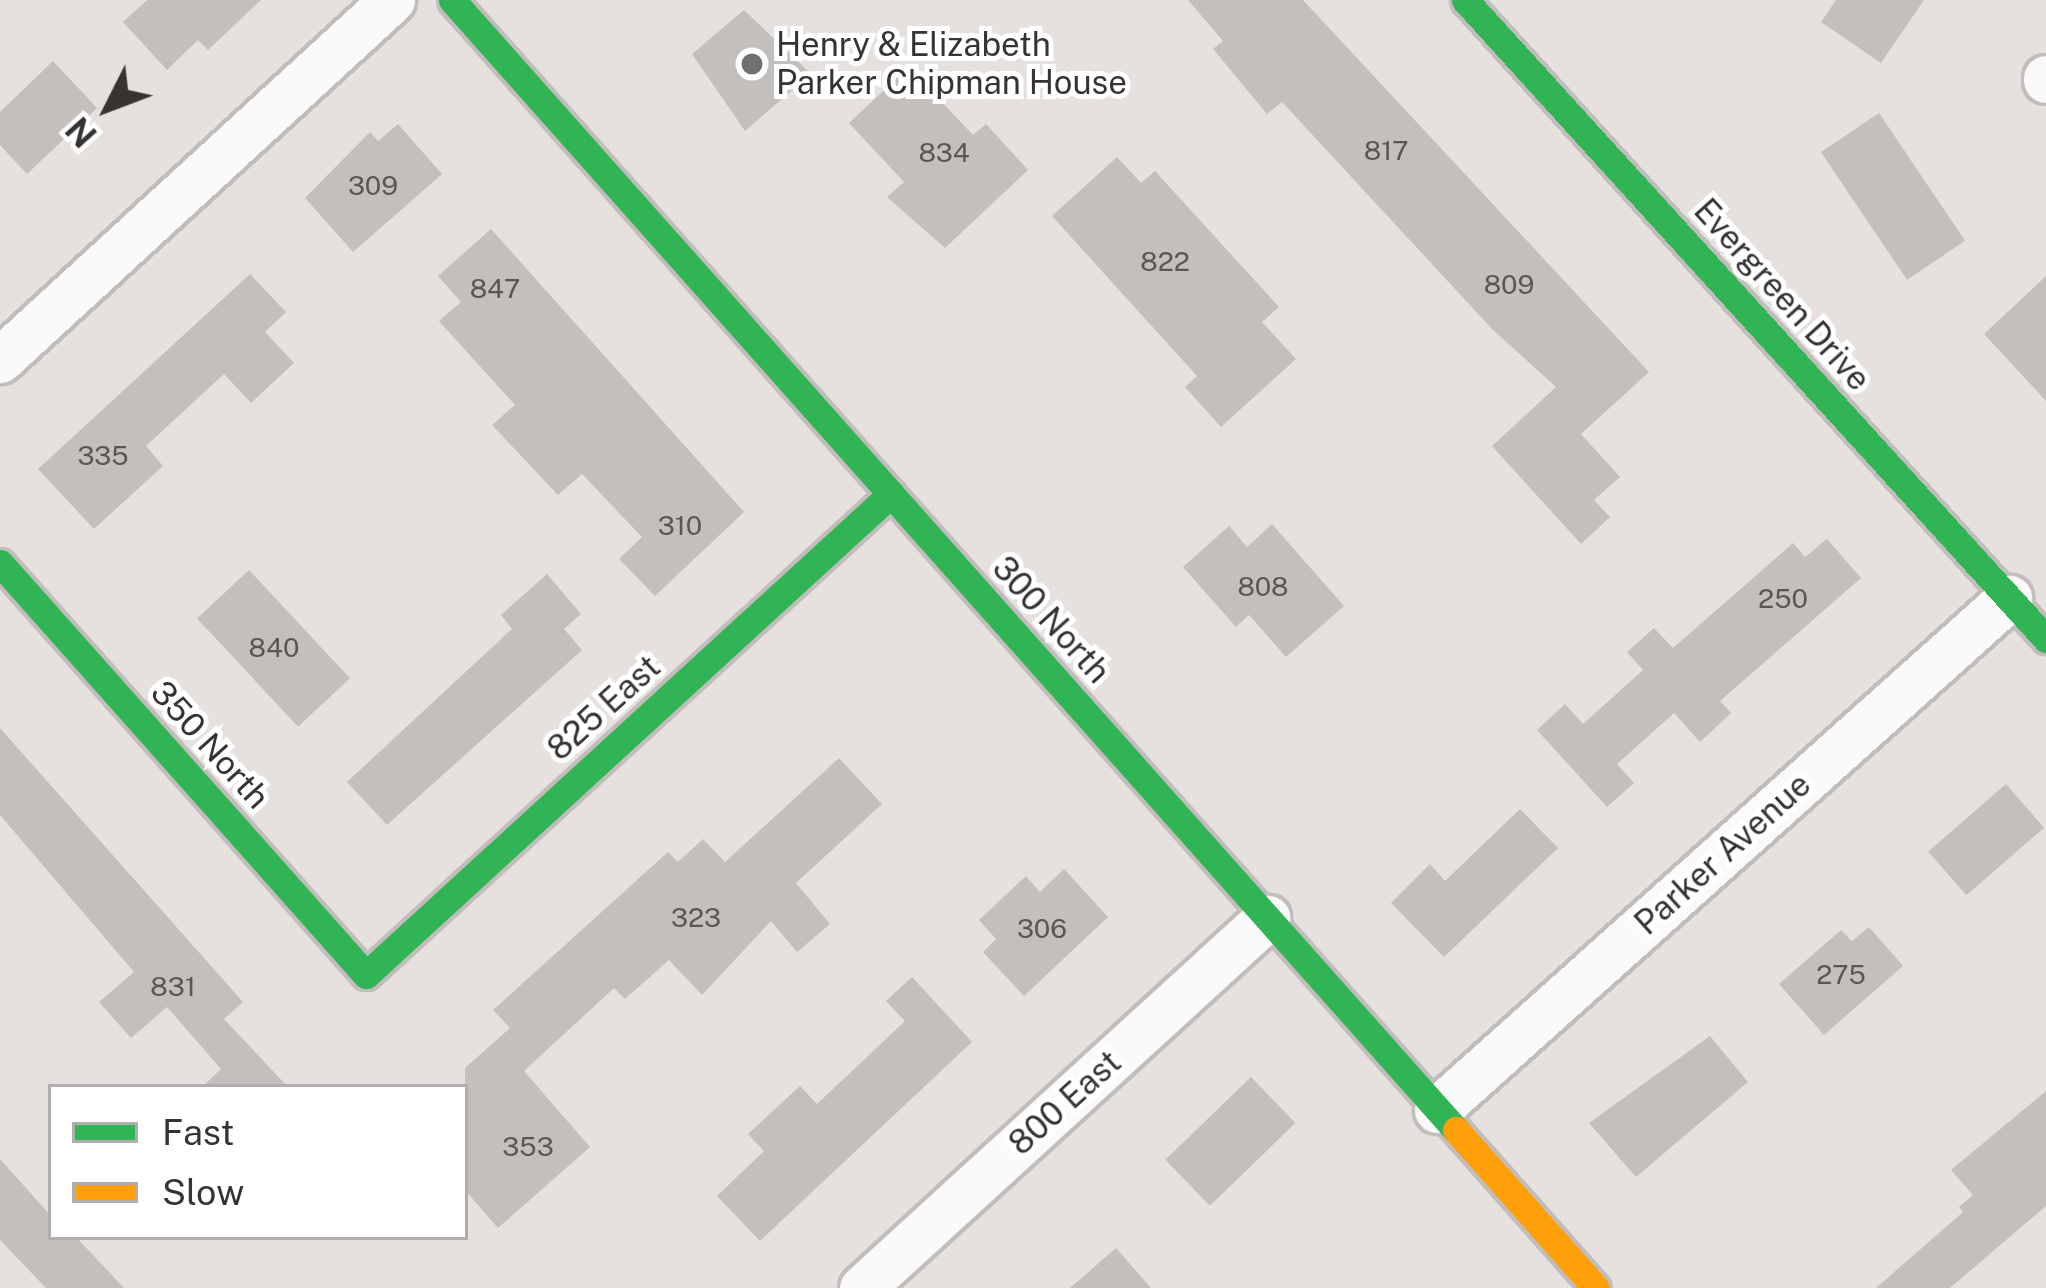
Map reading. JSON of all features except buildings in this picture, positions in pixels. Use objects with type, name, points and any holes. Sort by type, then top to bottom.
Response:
[{"type":"street","points":[[0,360],[392,0]]},
{"type":"street","name":"300 North","points":[[452,0],[1596,1288]]},
{"type":"street","name":"Evergreen Drive","points":[[1465,0],[2046,639]]},
{"type":"street","name":"825 East","points":[[366,975],[891,494]]},
{"type":"street","name":"350 North","points":[[0,563],[366,975]]},
{"type":"street","name":"Parker Avenue","points":[[1437,1110],[2009,598]]},
{"type":"street","name":"800 East","points":[[862,1288],[1268,918]]},
{"type":"traffic: fast","points":[[452,0],[1456,1130]]},
{"type":"traffic: fast","points":[[1465,0],[2046,639]]},
{"type":"traffic: fast","points":[[0,563],[366,975],[891,494]]},
{"type":"traffic: slow","points":[[1456,1130],[1596,1288]]},
{"type":"place","name":"Henry & Elizabeth Parker Chipman House","points":[[752,64]]}]
